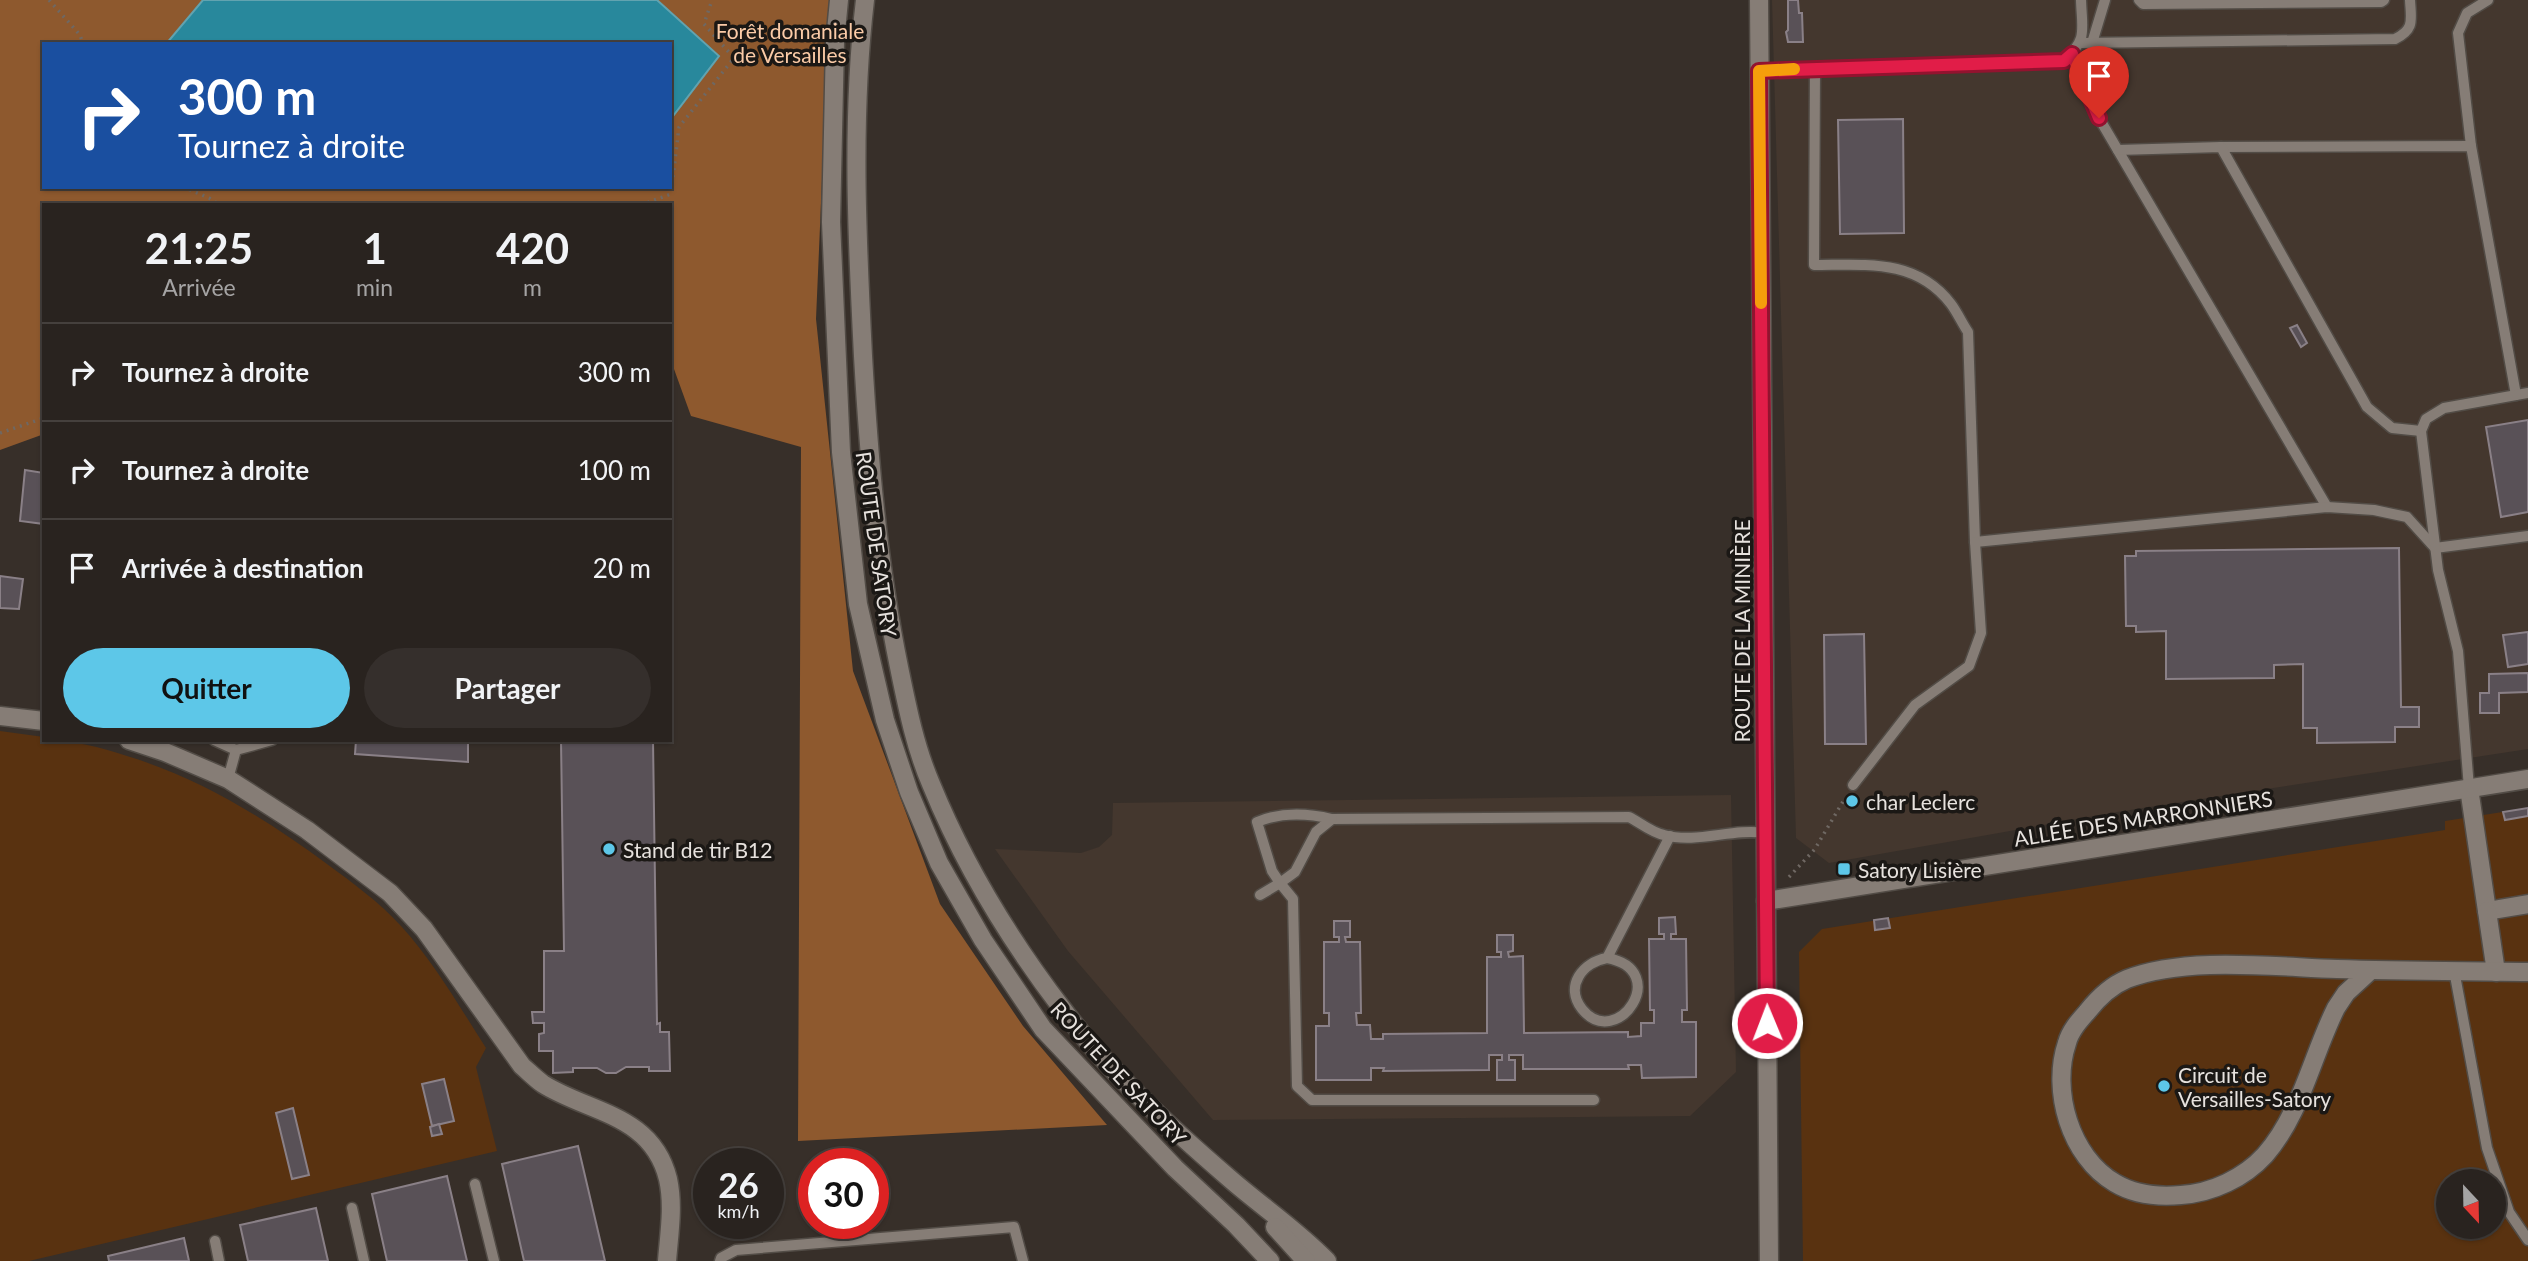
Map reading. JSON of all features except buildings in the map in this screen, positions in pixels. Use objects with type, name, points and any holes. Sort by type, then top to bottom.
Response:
[{"type":"street","name":"ROUTE DE SATORY","points":[[839,0],[835,42],[831,222],[841,452],[858,604],[889,732],[909,792],[939,863],[983,940],[1043,1029],[1175,1168],[1237,1225]]},
{"type":"street","name":"ROUTE DE SATORY","points":[[865,0],[860,44],[856,215],[868,446],[885,599],[908,712],[930,782],[964,854],[1004,927],[1065,1013],[1130,1088],[1229,1178]]},
{"type":"street","name":"ROUTE DE LA MINIÈRE","points":[[1759,0],[1769,1261]]},
{"type":"street","points":[[0,716],[42,722]]},
{"type":"street","points":[[135,742],[228,779],[307,830],[390,893],[424,929],[522,1066],[544,1084],[619,1118],[638,1131],[657,1154],[668,1179],[671,1205],[667,1261]]},
{"type":"street","name":"ALLÉE DES MARRONNIERS","points":[[1766,901],[2528,779]]},
{"type":"street","points":[[2469,788],[2496,972]]},
{"type":"street","points":[[2487,911],[2528,904]]},
{"type":"street","points":[[2371,970],[2346,993],[2336,1008],[2283,1132],[2247,1171],[2221,1185],[2194,1194],[2163,1197],[2139,1193],[2114,1183],[2083,1151],[2071,1130],[2063,1096],[2062,1068],[2067,1040],[2079,1020],[2098,999],[2124,980],[2147,972],[2233,966],[2528,972]]},
{"type":"street","points":[[1229,1178],[1306,1261]]},
{"type":"street","points":[[1229,1178],[1311,1244],[1326,1261]]},
{"type":"street","points":[[1237,1225],[1263,1261]]},
{"type":"street","points":[[1237,1225],[1270,1261]]},
{"type":"lane","points":[[1759,71],[2064,61],[2072,54],[2082,37],[2081,0]]},
{"type":"lane","points":[[2092,43],[2105,0]]},
{"type":"lane","points":[[2139,0],[2143,4],[2385,0]]},
{"type":"lane","points":[[2080,43],[2395,39],[2406,34],[2411,26],[2410,0]]},
{"type":"lane","points":[[2488,0],[2467,13],[2458,33],[2471,146],[2516,396]]},
{"type":"lane","points":[[2072,54],[2099,118],[2327,506]]},
{"type":"lane","points":[[1815,69],[1814,265],[1879,265],[1915,273],[1950,302],[1968,332],[1981,633],[1969,666],[1915,705],[1853,785]]},
{"type":"lane","points":[[2118,150],[2471,146]]},
{"type":"lane","points":[[2221,147],[2367,407],[2392,428],[2421,431]]},
{"type":"lane","points":[[2469,788],[2458,651],[2438,570],[2421,431],[2426,419],[2444,408],[2528,393]]},
{"type":"lane","points":[[1975,542],[2327,506],[2374,510],[2407,517],[2435,548]]},
{"type":"lane","points":[[2435,548],[2528,536]]},
{"type":"lane","points":[[218,742],[236,750],[265,742]]},
{"type":"lane","points":[[228,779],[236,750]]},
{"type":"lane","points":[[1594,1100],[1312,1100],[1297,1086],[1293,899],[1280,883],[1268,858],[1257,822],[1268,817],[1307,813],[1332,818],[1629,817],[1670,836],[1692,837],[1750,831],[1765,833]]},
{"type":"lane","points":[[1261,895],[1295,872],[1316,832],[1332,818]]},
{"type":"lane","points":[[1607,958],[1670,836]]},
{"type":"lane","points":[[1607,958],[1617,960],[1633,972],[1638,992],[1636,1001],[1623,1016],[1604,1020],[1587,1014],[1576,998],[1575,988],[1581,970],[1597,959],[1607,958]]},
{"type":"lane","points":[[2454,970],[2487,1147],[2509,1212],[2528,1240]]},
{"type":"lane","points":[[475,1184],[494,1261]]},
{"type":"lane","points":[[352,1208],[364,1261]]},
{"type":"lane","points":[[720,1261],[736,1250],[1014,1227],[1023,1261]]},
{"type":"lane","points":[[215,1241],[219,1261]]},
{"type":"path","points":[[49,0],[80,35],[82,42]]},
{"type":"path","points":[[672,186],[679,127],[734,58],[704,24],[712,0]]},
{"type":"path","points":[[188,189],[217,203]]},
{"type":"path","points":[[646,203],[671,194],[672,189]]},
{"type":"path","points":[[0,433],[42,419]]},
{"type":"path","points":[[1766,901],[1815,849],[1853,785]]},
{"type":"shaded area","points":[[1772,0],[2528,0],[2528,749],[2117,812],[1829,863],[1796,838]]},
{"type":"shaded area","points":[[0,731],[42,737],[42,742],[70,742],[97,747],[155,765],[232,801],[280,831],[337,871],[401,926],[446,985],[486,1048],[476,1067],[497,1151],[29,1261],[0,1261]]},
{"type":"shaded area","points":[[1731,795],[1736,1072],[1690,1116],[1213,1120],[1068,951],[995,849],[1081,853],[1099,847],[1112,835],[1113,803]]},
{"type":"shaded area","name":"Circuit de Versailles-Satory","points":[[2528,808],[2528,1261],[1803,1261],[1799,952],[1822,929],[2445,830],[2445,821]]},
{"type":"green space","name":"Forêt domaniale de Versailles","points":[[0,0],[836,0],[824,134],[816,319],[853,671],[940,904],[1023,1026],[1107,1125],[798,1141],[801,447],[691,416],[672,364],[672,203],[42,203],[42,435],[0,450]]},
{"type":"water","points":[[203,0],[657,0],[719,56],[672,117],[672,42],[168,42]]},
{"type":"slow traffic","points":[[1761,303],[1759,71],[1794,69]]},
{"type":"place","name":"char Leclerc","points":[[1852,801]]},
{"type":"place","name":"Stand de tir B12","points":[[609,849]]},
{"type":"place","name":"Satory Lisière","points":[[1844,869]]},
{"type":"place","name":"Circuit de Versailles-Satory","points":[[2164,1086]]},
{"type":"route","points":[[1767,1023],[1759,71],[2064,61],[2072,54],[2099,118]]}]
